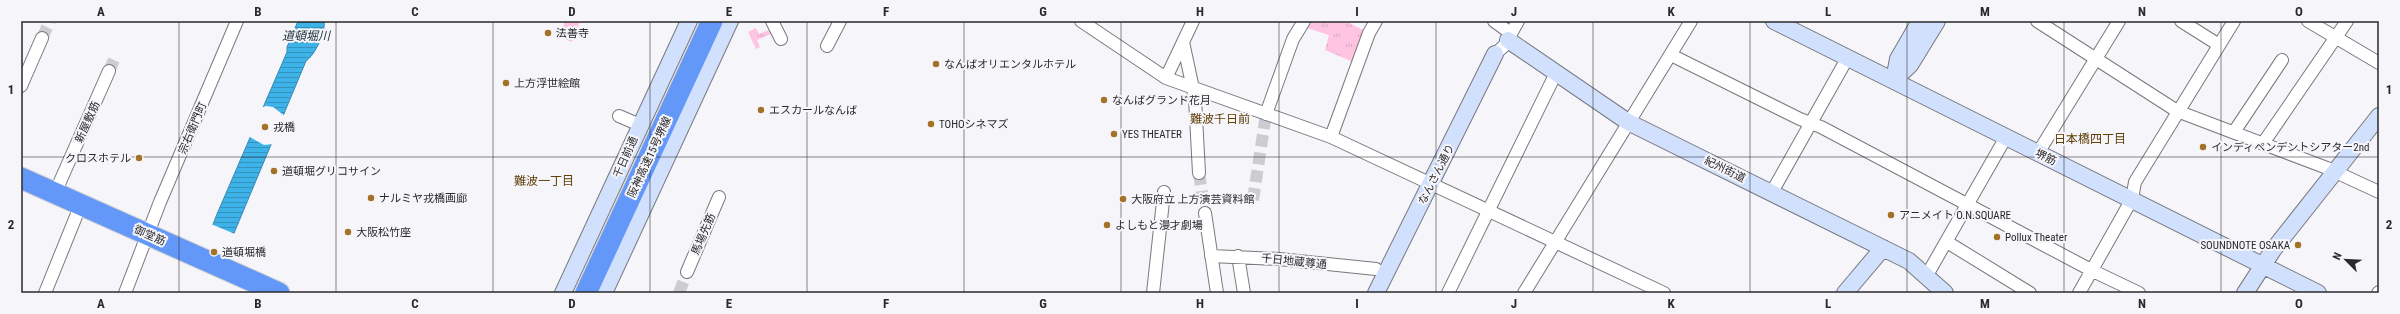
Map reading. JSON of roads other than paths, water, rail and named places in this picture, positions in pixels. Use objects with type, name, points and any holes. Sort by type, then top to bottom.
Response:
[{"type":"highway","name":"阪神高速15号堺線","points":[[586,293],[712,21]]},
{"type":"highway","name":"御堂筋","points":[[21,178],[147,235],[182,249],[269,291]]},
{"type":"highway","points":[[575,293],[630,197]]},
{"type":"main road","name":"千日前通","points":[[563,293],[689,21]]},
{"type":"main road","points":[[604,293],[730,21]]},
{"type":"main road","name":"堺筋","points":[[1774,21],[2318,293]]},
{"type":"main road","points":[[1894,80],[1898,59],[1920,21]]},
{"type":"main road","points":[[1894,80],[1910,65],[1937,21]]},
{"type":"main road","name":"紀州街道","points":[[1507,30],[1556,73],[1628,122],[1909,261],[1945,293]]},
{"type":"main road","name":"なんさん通り","points":[[1376,293],[1495,54]]},
{"type":"main road","points":[[2245,293],[2263,265],[2379,116]]},
{"type":"main road","points":[[1845,293],[1883,248]]},
{"type":"street","name":"宗右衛門町","points":[[125,293],[147,235],[237,21]]},
{"type":"street","points":[[772,21],[781,39]]},
{"type":"street","points":[[827,46],[840,21]]},
{"type":"street","points":[[1081,21],[1166,78],[1331,137],[1432,183],[1663,293]]},
{"type":"street","points":[[1166,78],[1193,21]]},
{"type":"street","points":[[1266,114],[1293,39],[1304,21]]},
{"type":"street","points":[[1331,137],[1369,33],[1376,21]]},
{"type":"street","name":"紀州街道","points":[[1494,21],[1507,30]]},
{"type":"street","name":"なんさん通り","points":[[1495,54],[1507,30],[1518,21]]},
{"type":"street","points":[[1524,293],[1691,21]]},
{"type":"street","points":[[2037,21],[2177,111],[2264,142],[2336,171],[2379,192]]},
{"type":"street","points":[[2038,153],[2118,21]]},
{"type":"street","points":[[2181,21],[2219,45]]},
{"type":"street","points":[[2079,293],[2093,271],[2132,200],[2135,182],[2177,111],[2234,21]]},
{"type":"street","points":[[2308,21],[2379,63]]},
{"type":"street","points":[[2264,142],[2348,21]]},
{"type":"street","points":[[21,86],[42,38]]},
{"type":"street","points":[[1183,42],[1191,88],[1195,98],[1199,173]]},
{"type":"street","points":[[1671,55],[1811,123],[2093,271],[2139,293]]},
{"type":"street","points":[[1772,192],[1848,57]]},
{"type":"street","points":[[2234,132],[2282,60]]},
{"type":"street","name":"新屋敷筋","points":[[55,193],[110,71]]},
{"type":"street","points":[[1448,293],[1556,73]]},
{"type":"street","points":[[619,116],[640,124]]},
{"type":"street","points":[[1927,276],[2006,137]]},
{"type":"street","points":[[1153,293],[1164,192]]},
{"type":"street","name":"馬場先筋","points":[[687,272],[719,197]]},
{"type":"street","points":[[45,293],[81,204]]},
{"type":"street","points":[[1205,213],[1217,293]]},
{"type":"street","points":[[1947,242],[2030,293]]},
{"type":"street","name":"千日地蔵尊通","points":[[1211,256],[1238,256],[1376,269]]},
{"type":"street","points":[[1238,256],[1244,293]]},
{"type":"water","name":"道頓堀川","points":[[298,21],[324,21],[322,37],[313,54],[306,61],[209,293],[186,293],[217,214],[287,52],[287,47]]},
{"type":"tunnel","points":[[42,38],[50,21]]},
{"type":"tunnel","points":[[109,71],[115,58]]},
{"type":"tunnel","points":[[1253,200],[1266,114]]},
{"type":"tunnel","points":[[1199,173],[1205,213]]},
{"type":"tunnel","points":[[679,293],[687,272]]},
{"type":"place","name":"法善寺","points":[[548,33]]},
{"type":"place","name":"なんばオリエンタルホテル","points":[[936,64]]},
{"type":"place","name":"上方浮世絵館","points":[[506,83]]},
{"type":"place","name":"なんばグランド花月","points":[[1104,100]]},
{"type":"place","name":"エスカールなんば","points":[[761,110]]},
{"type":"place","name":"TOHOシネマズ","points":[[931,124]]},
{"type":"place","name":"戎橋","points":[[265,127]]},
{"type":"place","name":"YES THEATER","points":[[1114,134]]},
{"type":"place","name":"インディペンデントシアター2nd","points":[[2203,147]]},
{"type":"place","name":"クロスホテル","points":[[139,158]]},
{"type":"place","name":"道頓堀グリコサイン","points":[[274,171]]},
{"type":"place","name":"ナルミヤ戎橋画廊","points":[[371,198]]},
{"type":"place","name":"大阪府立 上方演芸資料館","points":[[1123,199]]},
{"type":"place","name":"アニメイト O.N.SQUARE","points":[[1891,215]]},
{"type":"place","name":"よしもと漫才劇場","points":[[1107,225]]},
{"type":"place","name":"大阪松竹座","points":[[348,232]]},
{"type":"place","name":"Pollux Theater","points":[[1997,237]]},
{"type":"place","name":"SOUNDNOTE OSAKA","points":[[2298,245]]},
{"type":"place","name":"道頓堀橋","points":[[214,252]]},
{"type":"district","name":"難波千日前","points":[[1220,119]]},
{"type":"district","name":"日本橋四丁目","points":[[2090,139]]},
{"type":"district","name":"難波一丁目","points":[[544,181]]}]
